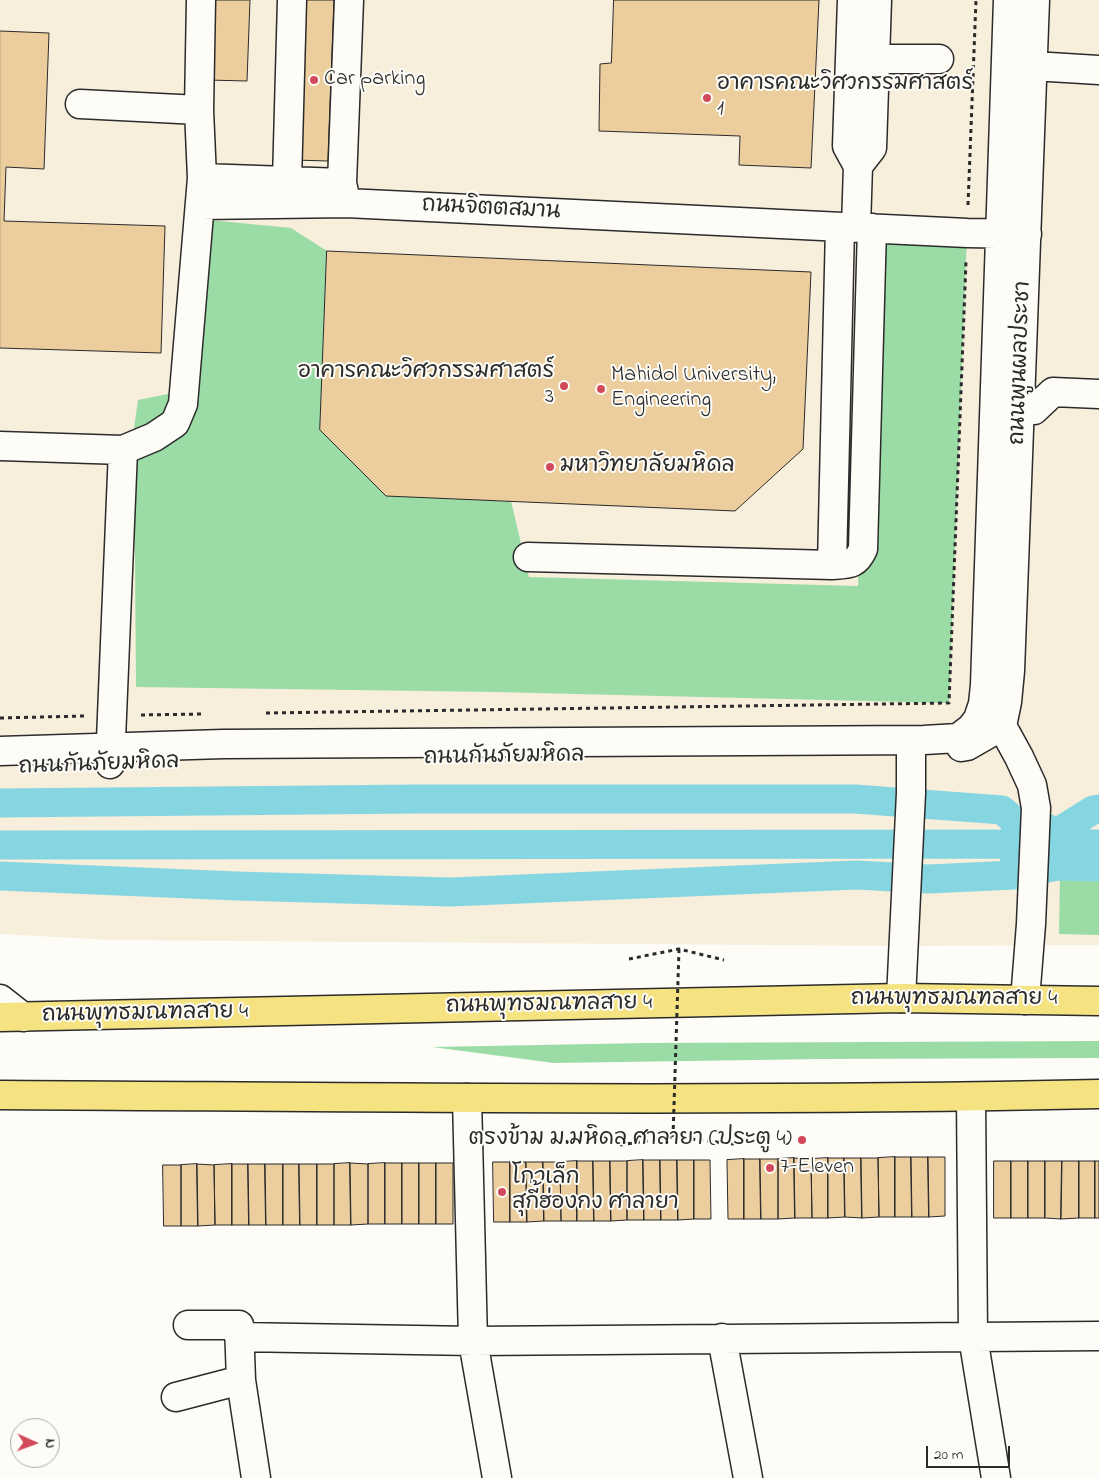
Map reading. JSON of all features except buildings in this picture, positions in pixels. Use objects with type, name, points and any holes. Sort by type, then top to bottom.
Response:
[{"type":"main road","name":"ถนนพุทธมณฑลสาย 4","points":[[12,1017],[901,998],[1099,1001]]},
{"type":"main road","points":[[0,1095],[467,1098],[971,1097],[1099,1094]]},
{"type":"street","points":[[0,446],[123,450],[154,437],[175,423],[183,404],[201,205],[202,178],[199,110],[200,0]]},
{"type":"street","points":[[287,181],[292,0]]},
{"type":"street","points":[[344,193],[349,0]]},
{"type":"street","points":[[528,557],[832,565],[851,564],[859,559],[863,549],[856,227],[858,166],[872,148],[862,59],[852,0]]},
{"type":"street","points":[[862,59],[877,0]]},
{"type":"street","name":"ถนนพูนผลประชา","points":[[1008,0],[983,704],[990,722],[1007,702],[1010,671],[1035,0]]},
{"type":"street","points":[[862,59],[939,58]]},
{"type":"street","points":[[1033,66],[1099,70]]},
{"type":"street","points":[[80,104],[199,110]]},
{"type":"street","points":[[202,178],[287,181],[344,193]]},
{"type":"street","points":[[201,205],[344,193]]},
{"type":"street","name":"ถนนจิตตสมาน","points":[[344,193],[856,227],[1027,234]]},
{"type":"street","points":[[1020,409],[1034,410],[1053,392],[1099,394]]},
{"type":"street","points":[[110,756],[123,450]]},
{"type":"street","points":[[990,722],[1019,757],[1032,785],[1036,808],[1031,924],[1025,1000]]},
{"type":"street","name":"ถนนกันภัยมหิดล","points":[[0,751],[110,756],[911,752],[966,746],[990,722]]},
{"type":"street","name":"ถนนกันภัยมหิดล","points":[[0,770],[223,744],[934,740],[958,738],[971,728],[990,722]]},
{"type":"street","points":[[901,998],[911,793],[911,752]]},
{"type":"street","points":[[0,999],[12,1017]]},
{"type":"street","points":[[971,1097],[973,1337],[996,1478]]},
{"type":"street","points":[[467,1098],[473,1340],[497,1478]]},
{"type":"street","points":[[188,1325],[239,1325],[241,1380],[256,1478]]},
{"type":"street","points":[[239,1337],[473,1340],[1099,1336]]},
{"type":"street","points":[[722,1338],[748,1478]]},
{"type":"street","points":[[176,1397],[241,1380]]},
{"type":"path","points":[[260,713],[949,704],[976,0]]},
{"type":"path","points":[[0,718],[211,714]]},
{"type":"path","points":[[629,959],[679,949],[724,960]]},
{"type":"path","points":[[674,1138],[679,949]]},
{"type":"path","points":[[620,1145],[674,1138],[734,1144]]},
{"type":"shaded area","name":"มหาวิทยาลัยมหิดล","points":[[0,0],[1099,0],[1099,945],[904,946],[110,940],[0,934]]},
{"type":"green space","points":[[189,218],[291,228],[327,251],[320,430],[511,501],[529,577],[858,586],[872,228],[967,233],[949,703],[495,692],[136,687],[134,428],[138,400],[183,391]]},
{"type":"green space","points":[[1060,871],[1099,871],[1099,935],[1059,934]]},
{"type":"green space","points":[[1099,1041],[1099,1058],[821,1059],[554,1063],[432,1047],[645,1043]]},
{"type":"waterway","points":[[0,803],[418,799],[855,799],[1002,810],[1016,822],[1014,875],[929,879],[857,875],[450,892],[237,886],[0,876]]},
{"type":"waterway","points":[[1034,824],[1058,832],[1093,810],[1099,809]]},
{"type":"waterway","points":[[0,845],[1099,844]]},
{"type":"waterway","points":[[1014,872],[1014,875],[1057,866],[1099,867]]},
{"type":"place","name":"Car parking","points":[[314,80]]},
{"type":"place","name":"อาคารคณะวิศวกรรมศาสตร์ 1","points":[[707,98]]},
{"type":"place","name":"อาคารคณะวิศวกรรมศาสตร์ 3","points":[[564,386]]},
{"type":"place","name":"Mahidol University, Engineering","points":[[601,389]]},
{"type":"place","name":"มหาวิทยาลัยมหิดล","points":[[550,467]]},
{"type":"place","name":"ตรงข้าม ม.มหิดล ศาลายา (ประตู 4)","points":[[802,1140]]},
{"type":"place","name":"7-Eleven","points":[[770,1168]]},
{"type":"place","name":"โกวเล็ก สุกี้ฮ่องกง ศาลายา","points":[[502,1192]]}]
